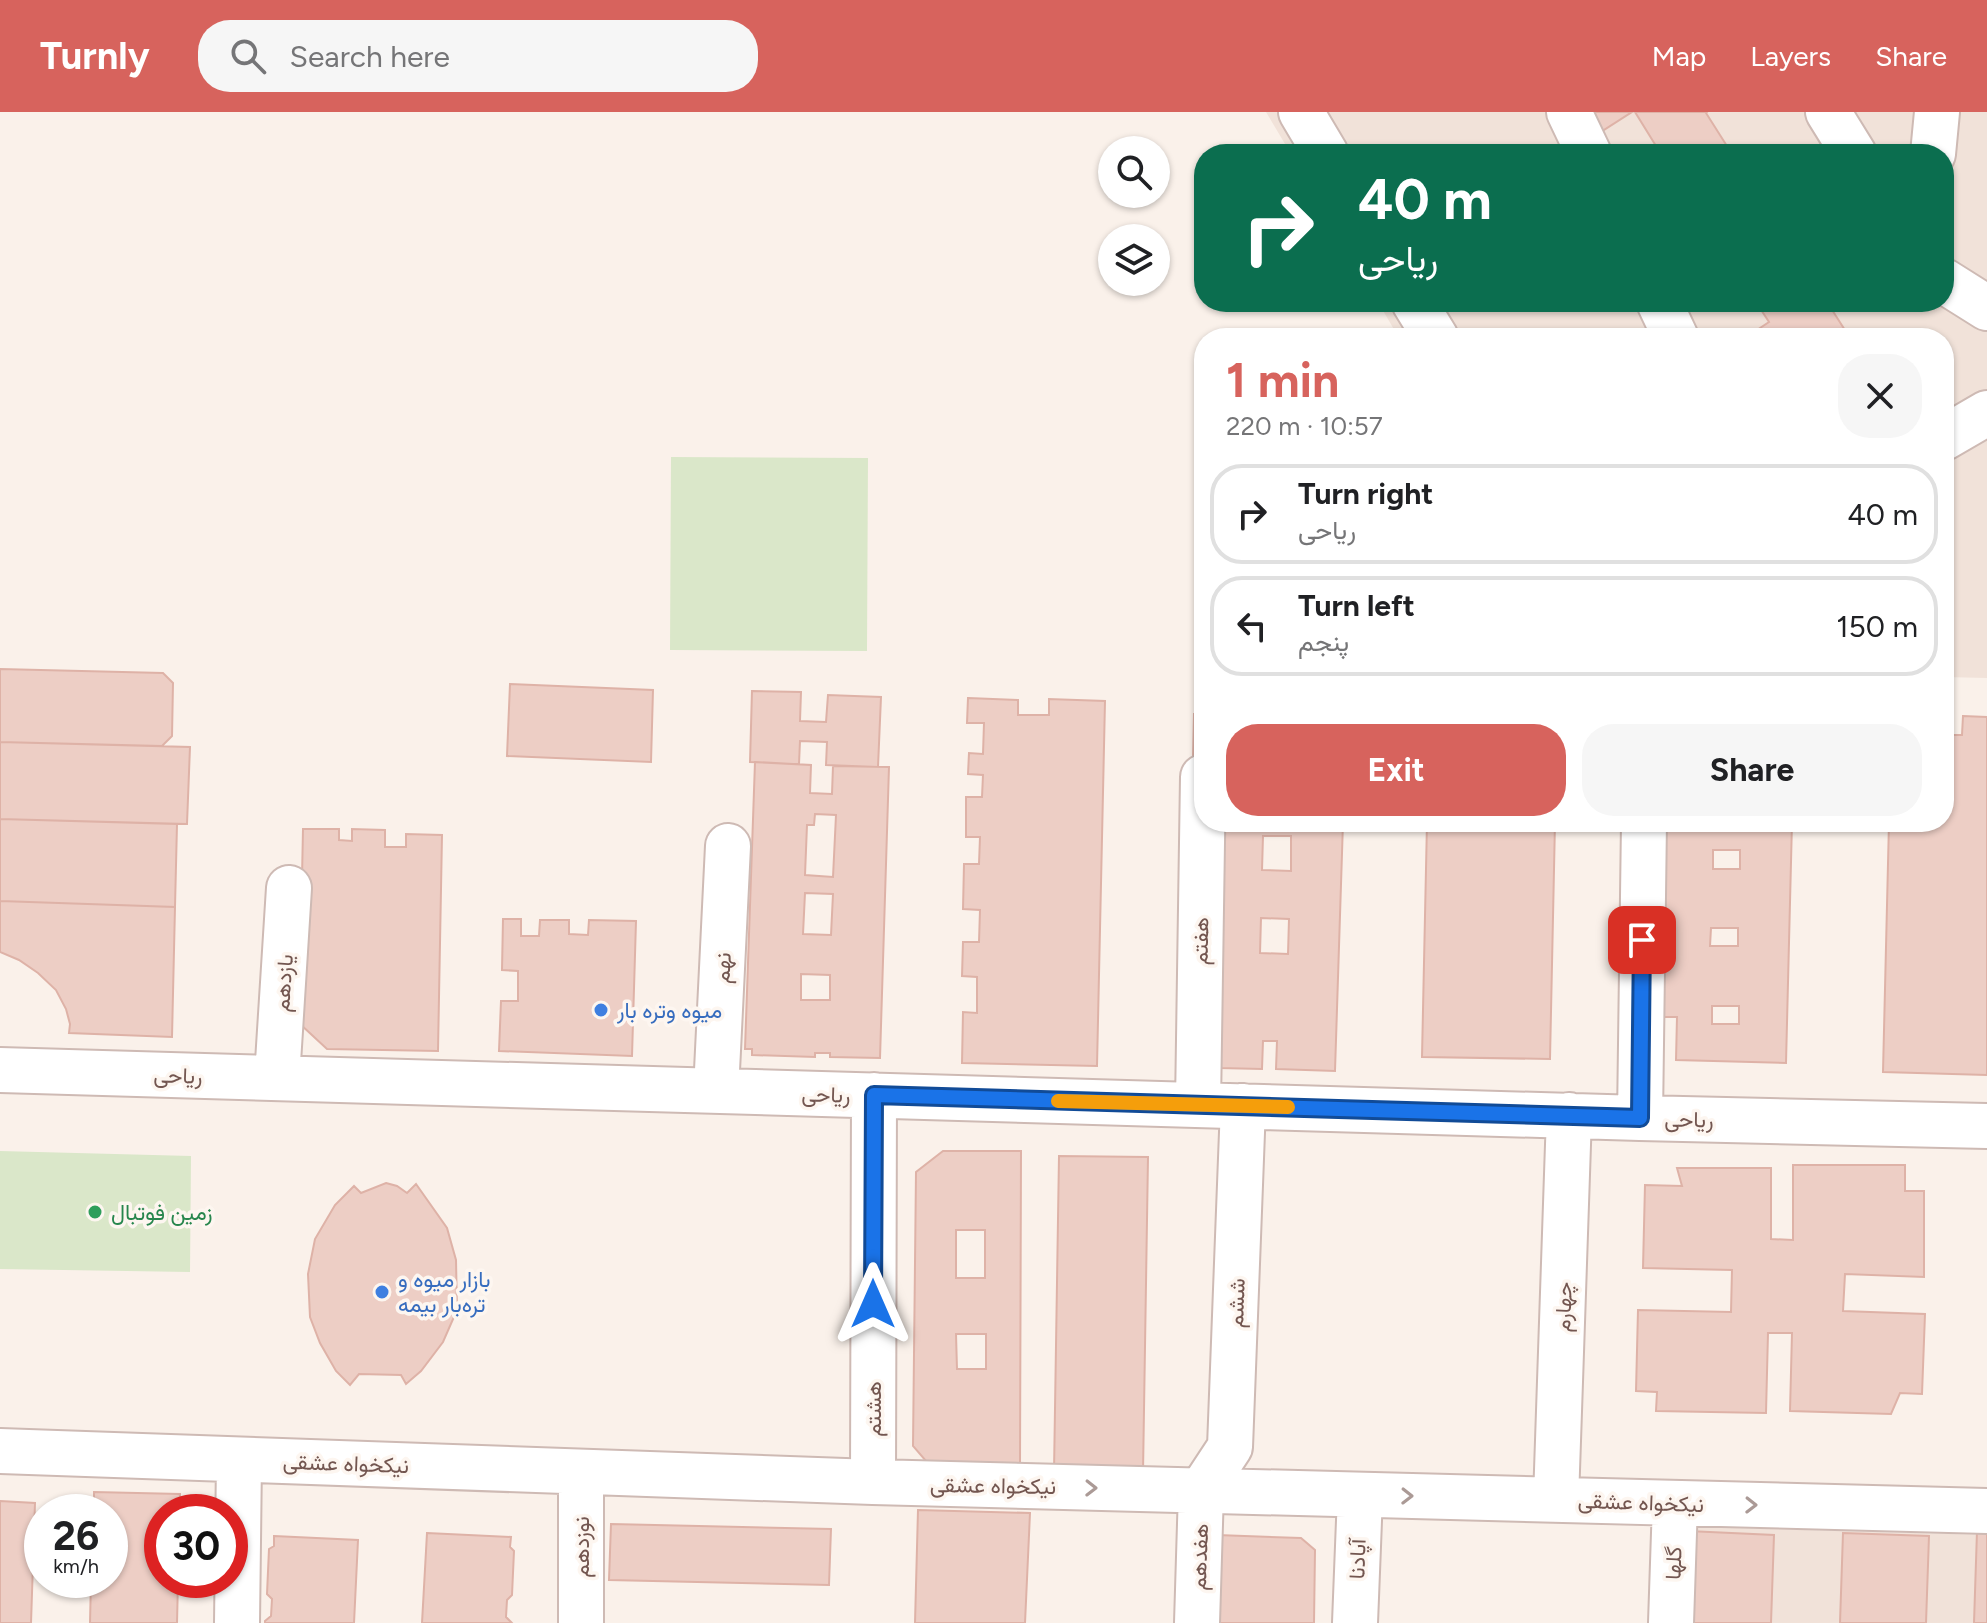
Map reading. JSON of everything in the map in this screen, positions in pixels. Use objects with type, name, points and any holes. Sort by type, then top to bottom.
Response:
[{"type":"street","points":[[1301,112],[1320,144]]},
{"type":"street","points":[[1569,112],[1584,144]]},
{"type":"street","points":[[1828,112],[1848,144]]},
{"type":"street","points":[[1934,144],[1937,112]]},
{"type":"street","points":[[1954,287],[1987,308]]},
{"type":"street","points":[[1954,432],[1987,413]]},
{"type":"street","name":"هفتم","points":[[1198,1105],[1202,832]]},
{"type":"street","points":[[1640,1118],[1644,832]]},
{"type":"street","name":"نهم","points":[[716,1091],[728,846]]},
{"type":"street","name":"یازدهم","points":[[277,1078],[289,888]]},
{"type":"street","name":"ریاحی","points":[[0,1070],[1987,1126]]},
{"type":"street","name":"هشتم","points":[[873,1482],[874,1095]]},
{"type":"street","name":"ششم","points":[[1201,1491],[1230,1447],[1243,1106]]},
{"type":"street","name":"چهارم","points":[[1556,1500],[1569,1115]]},
{"type":"street","name":"نیکخواه عشقی","points":[[0,1451],[873,1482],[1987,1511]]},
{"type":"street","points":[[237,1623],[239,1460]]},
{"type":"street","name":"نوزدهم","points":[[581,1472],[581,1623]]},
{"type":"street","name":"هفدهم","points":[[1197,1623],[1201,1491]]},
{"type":"street","name":"آپادنا","points":[[1355,1623],[1360,1495]]},
{"type":"street","name":"گلها","points":[[1671,1623],[1675,1503]]},
{"type":"shaded area","points":[[1266,112],[1987,112],[1987,678],[1954,677],[1954,328],[1393,328],[1384,312],[1954,312],[1954,144],[1285,144]]},
{"type":"shaded area","points":[[1700,1527],[1987,1535],[1987,1623],[1680,1623],[1683,1542]]},
{"type":"green space","points":[[671,457],[868,458],[867,651],[670,650]]},
{"type":"green space","name":"زمین فوتبال","points":[[0,1151],[191,1156],[190,1272],[0,1269]]},
{"type":"building","points":[[1582,112],[1632,112],[1596,135]]},
{"type":"building","points":[[1635,112],[1707,112],[1726,144],[1655,144]]},
{"type":"building","points":[[1762,312],[1833,312],[1844,328],[1760,328],[1769,322]]},
{"type":"building","points":[[0,669],[163,673],[173,683],[172,736],[162,746],[0,742]]},
{"type":"building","points":[[510,684],[653,690],[651,762],[507,756]]},
{"type":"building","points":[[752,691],[801,692],[800,721],[826,722],[828,695],[881,697],[878,767],[826,765],[827,742],[800,741],[799,764],[750,762]]},
{"type":"building","points":[[968,698],[1018,700],[1018,715],[1049,715],[1049,699],[1105,701],[1097,1066],[962,1063],[963,1012],[977,1013],[977,977],[962,976],[963,942],[979,942],[980,910],[963,909],[964,864],[979,864],[980,837],[966,837],[966,797],[982,797],[983,775],[968,774],[969,753],[983,754],[984,723],[967,723]]},
{"type":"building","points":[[1963,716],[1987,717],[1987,1075],[1883,1072],[1889,832],[1954,832],[1954,735],[1962,735]]},
{"type":"building","points":[[0,742],[190,747],[187,824],[0,819]]},
{"type":"building","points":[[755,762],[811,765],[810,793],[832,794],[833,766],[889,767],[880,1058],[830,1057],[830,1053],[815,1053],[815,1057],[752,1055],[752,1049],[745,1049]],"holes":[[[815,814],[836,815],[833,877],[805,875],[807,825],[814,825]],[[805,893],[833,894],[831,935],[803,934]],[[801,974],[830,975],[830,1000],[801,1000]]]},
{"type":"building","points":[[0,819],[177,824],[175,907],[0,901]]},
{"type":"building","points":[[303,829],[339,829],[339,840],[352,841],[352,829],[385,830],[385,847],[406,847],[406,834],[442,835],[438,1051],[327,1049],[299,1023]]},
{"type":"building","points":[[1212,832],[1343,832],[1335,1071],[1276,1069],[1277,1041],[1263,1041],[1262,1069],[1219,1068]],"holes":[[[1263,836],[1291,836],[1291,871],[1262,870]],[[1261,918],[1289,919],[1288,954],[1260,953]]]},
{"type":"building","points":[[1427,832],[1555,832],[1550,1059],[1422,1057]]},
{"type":"building","points":[[1666,832],[1792,832],[1786,1063],[1676,1060],[1677,1017],[1661,1017]],"holes":[[[1713,850],[1740,850],[1740,869],[1713,869]],[[1711,928],[1738,928],[1738,946],[1710,946]],[[1712,1006],[1739,1006],[1739,1024],[1712,1024]]]},
{"type":"building","points":[[0,901],[175,907],[172,1037],[69,1033],[66,1009],[56,990],[19,960],[0,952]]},
{"type":"building","points":[[503,919],[521,919],[521,936],[539,936],[540,920],[569,920],[569,934],[588,935],[589,920],[636,921],[632,1056],[499,1051],[501,1001],[518,1001],[518,971],[502,970]]},
{"type":"building","points":[[943,1151],[1021,1151],[1020,1469],[932,1468],[913,1446],[916,1172]],"holes":[[[956,1230],[985,1230],[985,1278],[956,1278]],[[956,1334],[986,1334],[986,1369],[957,1369]]]},
{"type":"building","points":[[1059,1156],[1148,1157],[1143,1473],[1054,1472]]},
{"type":"building","points":[[1793,1165],[1905,1165],[1905,1191],[1924,1191],[1924,1277],[1845,1274],[1843,1311],[1925,1314],[1922,1394],[1900,1393],[1891,1414],[1790,1411],[1792,1333],[1768,1333],[1766,1413],[1656,1411],[1657,1392],[1636,1391],[1638,1310],[1731,1312],[1732,1270],[1643,1268],[1645,1185],[1682,1186],[1677,1168],[1771,1168],[1771,1239],[1793,1240]]},
{"type":"building","name":"بازار میوه و تره‌بار بیمه","points":[[386,1183],[407,1193],[416,1184],[447,1228],[456,1260],[457,1310],[443,1342],[421,1371],[406,1384],[401,1375],[359,1374],[350,1385],[336,1371],[310,1317],[308,1274],[315,1239],[335,1205],[354,1186],[361,1193]]},
{"type":"building","points":[[94,1492],[180,1494],[144,1494],[144,1598],[178,1598],[177,1623],[90,1623],[91,1598],[128,1598],[128,1494]]},
{"type":"building","points":[[0,1501],[24,1502],[24,1598],[32,1598],[31,1623],[0,1623]]},
{"type":"building","points":[[918,1510],[1030,1513],[1025,1623],[915,1623]]},
{"type":"building","points":[[611,1524],[831,1529],[829,1585],[609,1580]]},
{"type":"building","points":[[1688,1531],[1774,1535],[1771,1623],[1685,1623]]},
{"type":"building","points":[[1977,1531],[1987,1531],[1987,1623],[1974,1623]]},
{"type":"building","points":[[427,1533],[511,1537],[510,1547],[514,1551],[512,1595],[507,1600],[506,1617],[512,1623],[422,1623]]},
{"type":"building","points":[[1843,1533],[1929,1536],[1926,1623],[1840,1623]]},
{"type":"building","points":[[1217,1535],[1301,1538],[1315,1550],[1314,1623],[1202,1623]]},
{"type":"building","points":[[274,1536],[358,1540],[354,1623],[265,1623],[271,1616],[272,1599],[267,1594],[269,1549],[274,1546]]},
{"type":"slow traffic","points":[[1058,1101],[1288,1107]]},
{"type":"place","name":"میوه وتره بار","points":[[601,1010]]},
{"type":"place","name":"زمین فوتبال","points":[[95,1212]]},
{"type":"place","name":"بازار میوه و تره‌بار بیمه","points":[[382,1292]]},
{"type":"route","points":[[873,1304],[874,1095],[1640,1118],[1642,940]]}]
